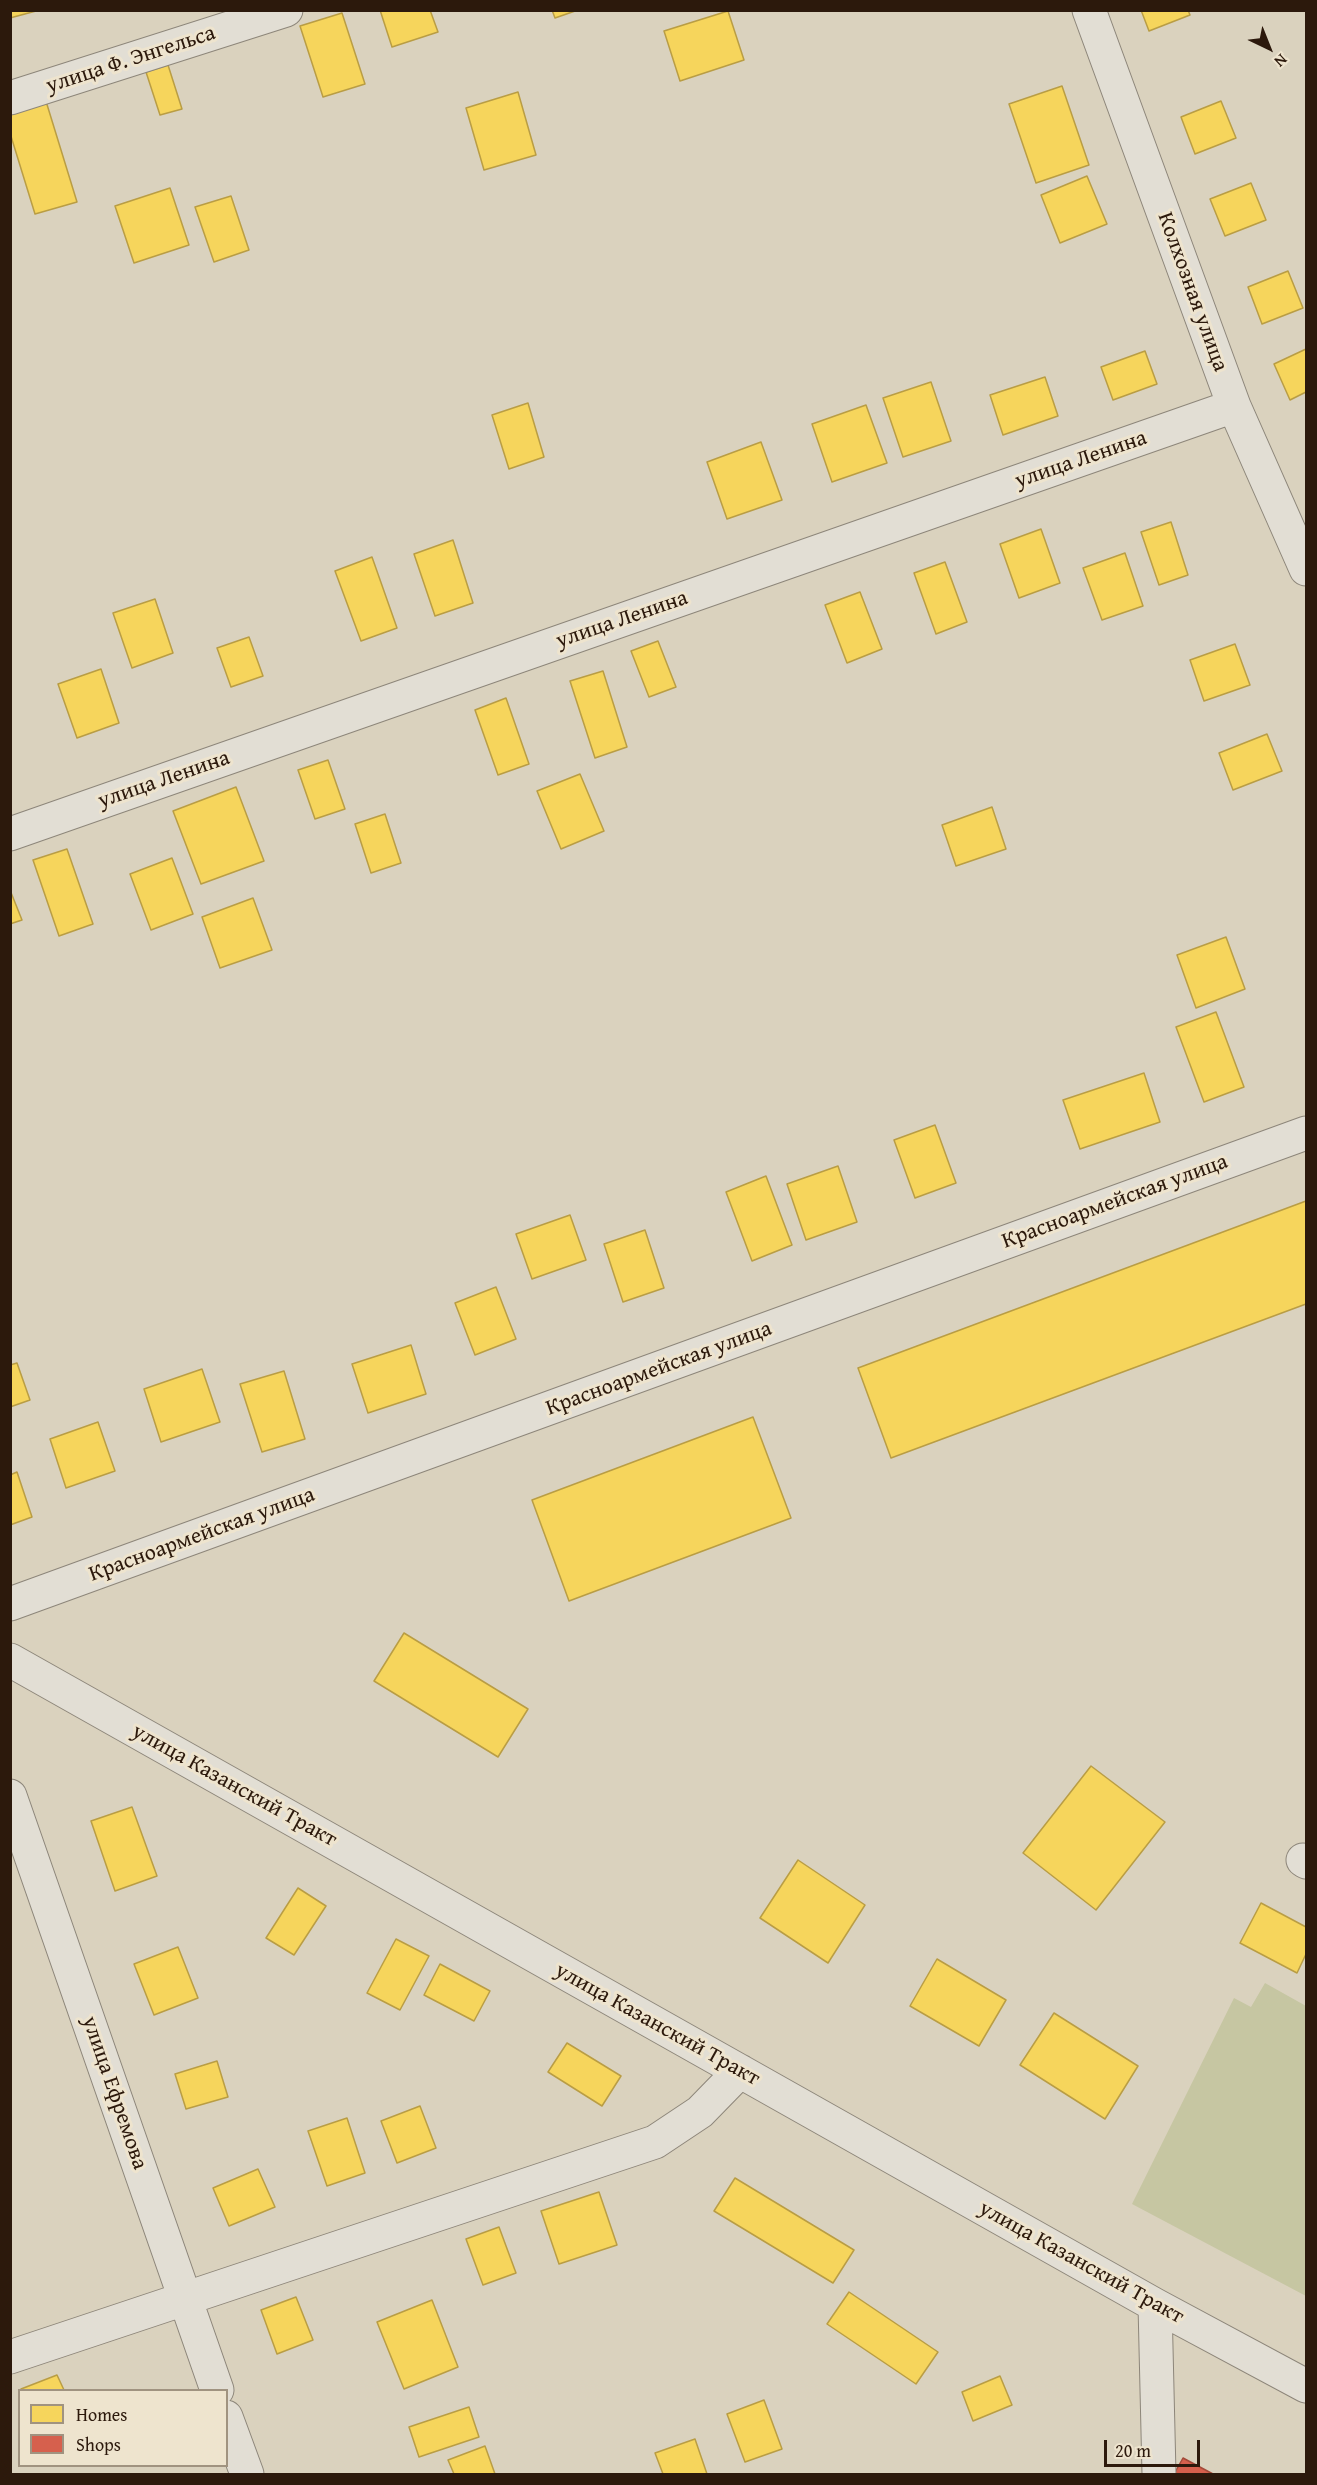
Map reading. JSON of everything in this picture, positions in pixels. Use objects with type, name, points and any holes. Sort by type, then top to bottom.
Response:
[{"type":"street","name":"улица Ф. Энгельса","points":[[10,98],[286,10]]},
{"type":"street","name":"Колхозная улица","points":[[1089,10],[1234,406],[1306,569]]},
{"type":"street","name":"улица Ленина","points":[[10,834],[1234,406]]},
{"type":"street","name":"Красноармейская улица","points":[[10,1604],[1306,1132]]},
{"type":"street","name":"улица Казанский Тракт","points":[[10,1659],[1155,2305],[1306,2386]]},
{"type":"street","name":"улица Ефремова","points":[[10,1796],[216,2389]]},
{"type":"street","points":[[10,2357],[655,2142],[700,2112],[740,2071]]},
{"type":"street","points":[[1155,2305],[1159,2475]]},
{"type":"street","points":[[228,2423],[247,2475]]},
{"type":"green space","points":[[1265,1983],[1306,2006],[1306,2296],[1132,2204],[1234,1998],[1251,2007]]},
{"type":"building: Homes","points":[[10,10],[36,10],[36,11],[10,18]]},
{"type":"building: Homes","points":[[380,10],[430,10],[438,32],[392,47]]},
{"type":"building: Homes","points":[[552,10],[578,10],[555,18]]},
{"type":"building: Homes","points":[[1141,10],[1188,10],[1190,15],[1149,31]]},
{"type":"building: Homes","points":[[728,11],[744,60],[680,81],[664,31]]},
{"type":"building: Homes","points":[[342,13],[365,84],[323,97],[300,26]]},
{"type":"building: Homes","points":[[168,65],[182,109],[160,115],[146,72]]},
{"type":"building: Homes","points":[[1062,86],[1089,165],[1036,183],[1009,104]]},
{"type":"building: Homes","points":[[518,92],[536,155],[484,170],[466,108]]},
{"type":"building: Homes","points":[[45,98],[77,202],[35,214],[10,133],[10,108]]},
{"type":"building: Homes","points":[[1221,101],[1236,138],[1195,154],[1181,117]]},
{"type":"building: Homes","points":[[1087,176],[1107,224],[1060,243],[1041,195]]},
{"type":"building: Homes","points":[[1251,183],[1266,220],[1225,236],[1210,199]]},
{"type":"building: Homes","points":[[170,188],[189,245],[134,263],[115,206]]},
{"type":"building: Homes","points":[[231,196],[249,250],[214,262],[195,207]]},
{"type":"building: Homes","points":[[1288,271],[1303,308],[1262,324],[1248,287]]},
{"type":"building: Homes","points":[[1306,349],[1306,392],[1290,400],[1274,364]]},
{"type":"building: Homes","points":[[1145,351],[1157,384],[1113,400],[1101,367]]},
{"type":"building: Homes","points":[[1045,377],[1058,416],[1003,435],[990,395]]},
{"type":"building: Homes","points":[[931,382],[951,441],[903,457],[883,398]]},
{"type":"building: Homes","points":[[528,403],[544,457],[509,469],[492,415]]},
{"type":"building: Homes","points":[[866,405],[887,463],[832,482],[812,424]]},
{"type":"building: Homes","points":[[761,442],[782,500],[727,519],[707,462]]},
{"type":"building: Homes","points":[[1171,522],[1188,575],[1159,585],[1141,532]]},
{"type":"building: Homes","points":[[1041,529],[1060,583],[1019,598],[1000,544]]},
{"type":"building: Homes","points":[[453,540],[473,603],[435,616],[414,554]]},
{"type":"building: Homes","points":[[1125,553],[1143,606],[1102,620],[1083,568]]},
{"type":"building: Homes","points":[[372,557],[397,628],[361,641],[335,571]]},
{"type":"building: Homes","points":[[945,562],[967,622],[936,634],[914,573]]},
{"type":"building: Homes","points":[[860,592],[882,649],[847,663],[825,605]]},
{"type":"building: Homes","points":[[155,599],[173,653],[132,668],[113,613]]},
{"type":"building: Homes","points":[[249,637],[263,676],[231,687],[217,648]]},
{"type":"building: Homes","points":[[658,641],[676,687],[649,697],[631,651]]},
{"type":"building: Homes","points":[[1235,644],[1250,685],[1204,701],[1190,660]]},
{"type":"building: Homes","points":[[101,669],[119,723],[77,738],[58,684]]},
{"type":"building: Homes","points":[[603,671],[627,747],[595,758],[570,681]]},
{"type":"building: Homes","points":[[506,698],[529,764],[498,775],[475,710]]},
{"type":"building: Homes","points":[[1267,734],[1282,771],[1233,790],[1219,753]]},
{"type":"building: Homes","points":[[328,760],[345,809],[315,819],[298,770]]},
{"type":"building: Homes","points":[[580,774],[604,831],[561,849],[537,791]]},
{"type":"building: Homes","points":[[236,787],[264,861],[201,884],[173,811]]},
{"type":"building: Homes","points":[[992,807],[1006,849],[956,866],[942,825]]},
{"type":"building: Homes","points":[[385,814],[401,863],[371,873],[355,824]]},
{"type":"building: Homes","points":[[67,849],[93,924],[59,936],[33,860]]},
{"type":"building: Homes","points":[[172,858],[193,914],[151,930],[130,874]]},
{"type":"building: Homes","points":[[10,890],[22,920],[10,924]]},
{"type":"building: Homes","points":[[253,898],[272,950],[220,968],[202,917]]},
{"type":"building: Homes","points":[[1226,937],[1245,989],[1196,1008],[1177,955]]},
{"type":"building: Homes","points":[[1216,1012],[1244,1087],[1204,1102],[1176,1027]]},
{"type":"building: Homes","points":[[1144,1073],[1160,1122],[1080,1149],[1063,1100]]},
{"type":"building: Homes","points":[[935,1125],[956,1183],[915,1198],[894,1140]]},
{"type":"building: Homes","points":[[838,1166],[857,1222],[806,1240],[787,1184]]},
{"type":"building: Homes","points":[[766,1176],[792,1245],[752,1261],[726,1192]]},
{"type":"building: Homes","points":[[1306,1201],[1306,1304],[891,1458],[858,1368]]},
{"type":"building: Homes","points":[[570,1215],[586,1260],[532,1279],[516,1234]]},
{"type":"building: Homes","points":[[645,1230],[664,1288],[623,1302],[604,1244]]},
{"type":"building: Homes","points":[[496,1287],[516,1339],[475,1355],[455,1303]]},
{"type":"building: Homes","points":[[411,1345],[426,1394],[368,1413],[352,1364]]},
{"type":"building: Homes","points":[[17,1363],[30,1400],[10,1407],[10,1365]]},
{"type":"building: Homes","points":[[202,1369],[220,1422],[161,1442],[144,1389]]},
{"type":"building: Homes","points":[[284,1371],[305,1439],[262,1452],[240,1384]]},
{"type":"building: Homes","points":[[753,1417],[791,1518],[569,1601],[532,1500]]},
{"type":"building: Homes","points":[[98,1422],[115,1471],[66,1488],[50,1439]]},
{"type":"building: Homes","points":[[17,1472],[32,1517],[10,1525],[10,1475]]},
{"type":"building: Homes","points":[[404,1633],[528,1709],[498,1757],[374,1681]]},
{"type":"building: Homes","points":[[1091,1766],[1165,1822],[1096,1910],[1023,1853]]},
{"type":"building: Homes","points":[[132,1807],[157,1876],[115,1891],[91,1821]]},
{"type":"building: Homes","points":[[798,1860],[865,1905],[828,1963],[760,1918]]},
{"type":"building: Homes","points":[[298,1888],[326,1906],[294,1955],[266,1938]]},
{"type":"building: Homes","points":[[1261,1903],[1306,1927],[1306,1954],[1297,1973],[1240,1943]]},
{"type":"building: Homes","points":[[396,1939],[429,1956],[400,2010],[367,1993]]},
{"type":"building: Homes","points":[[178,1947],[198,1998],[154,2015],[134,1964]]},
{"type":"building: Homes","points":[[937,1959],[1006,2000],[979,2046],[910,2006]]},
{"type":"building: Homes","points":[[440,1964],[490,1991],[474,2021],[424,1995]]},
{"type":"building: Homes","points":[[1054,2013],[1138,2066],[1105,2119],[1020,2065]]},
{"type":"building: Homes","points":[[567,2043],[621,2076],[602,2106],[548,2072]]},
{"type":"building: Homes","points":[[217,2061],[228,2097],[186,2109],[175,2074]]},
{"type":"building: Homes","points":[[420,2106],[436,2148],[397,2163],[381,2121]]},
{"type":"building: Homes","points":[[347,2118],[365,2173],[327,2186],[308,2131]]},
{"type":"building: Homes","points":[[258,2169],[275,2207],[229,2226],[213,2188]]},
{"type":"building: Homes","points":[[735,2178],[854,2250],[833,2283],[714,2211]]},
{"type":"building: Homes","points":[[599,2192],[617,2245],[559,2264],[541,2211]]},
{"type":"building: Homes","points":[[499,2227],[516,2273],[483,2285],[466,2239]]},
{"type":"building: Homes","points":[[849,2292],[938,2352],[916,2384],[827,2324]]},
{"type":"building: Homes","points":[[296,2297],[313,2340],[277,2354],[261,2310]]},
{"type":"building: Homes","points":[[432,2300],[458,2367],[404,2389],[377,2322]]},
{"type":"building: Homes","points":[[57,2375],[64,2389],[21,2389]]},
{"type":"building: Homes","points":[[1000,2376],[1012,2405],[973,2421],[962,2392]]},
{"type":"building: Homes","points":[[764,2400],[782,2449],[745,2462],[727,2414]]},
{"type":"building: Homes","points":[[469,2407],[479,2437],[419,2457],[409,2427]]},
{"type":"building: Homes","points":[[695,2439],[707,2474],[663,2474],[655,2453]]},
{"type":"building: Homes","points":[[485,2446],[495,2474],[454,2474],[448,2460]]},
{"type":"building: Shops","points":[[1183,2458],[1213,2474],[1174,2474]]}]
